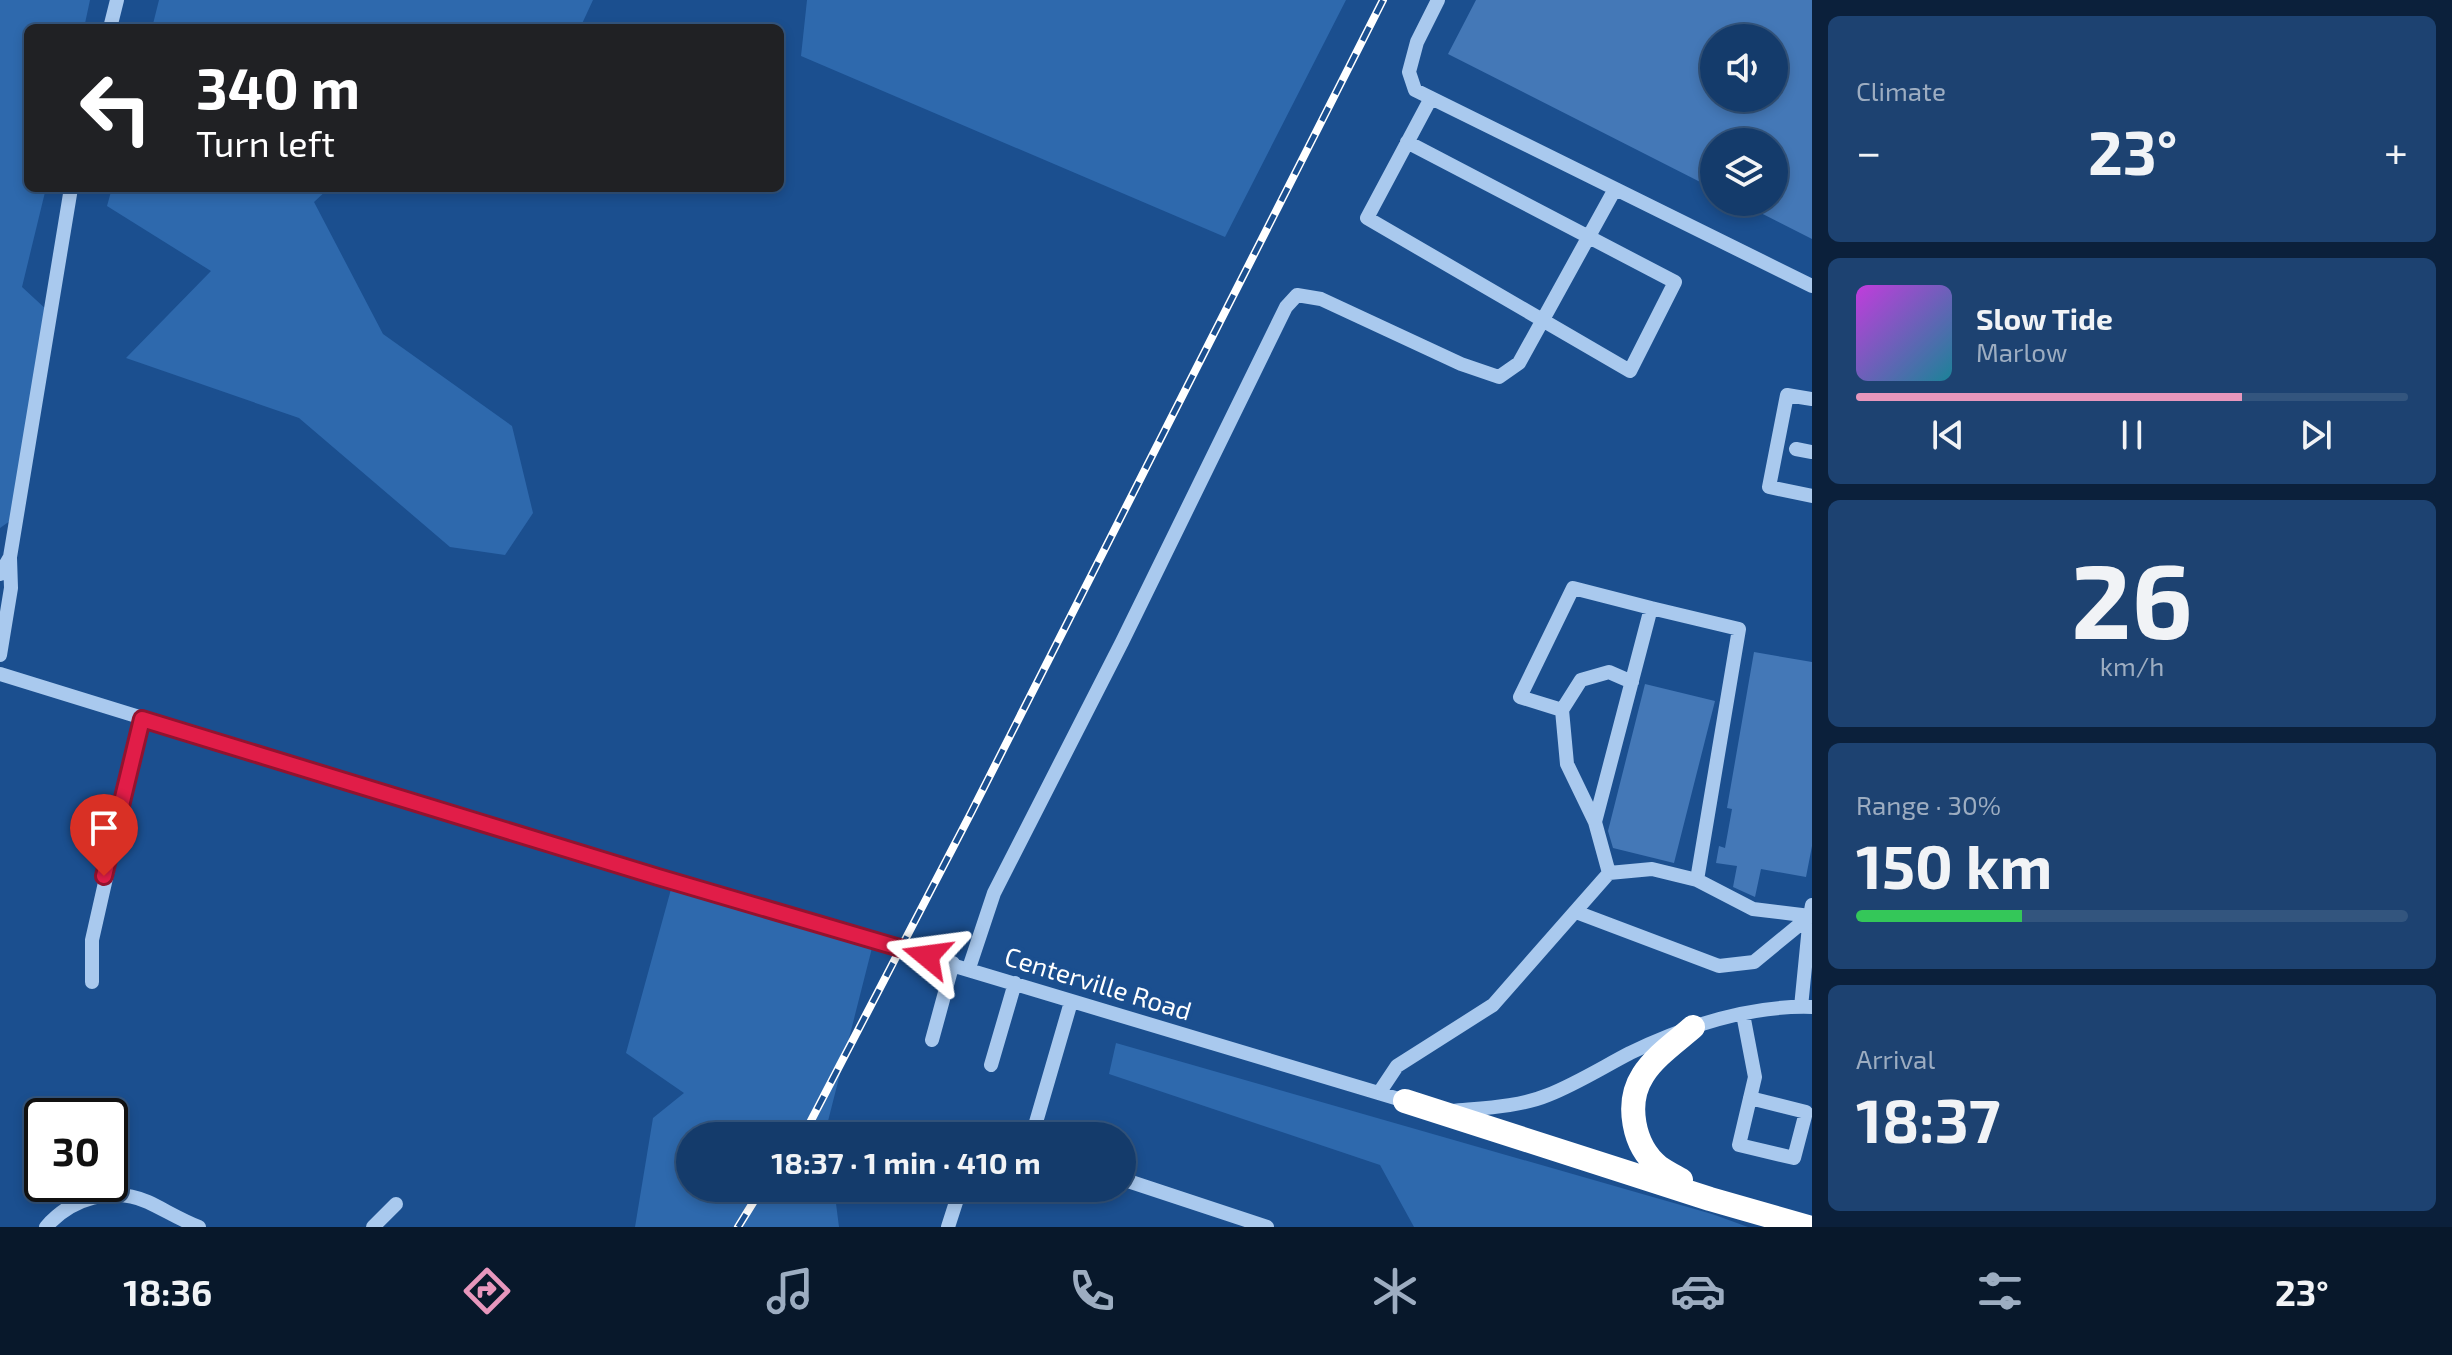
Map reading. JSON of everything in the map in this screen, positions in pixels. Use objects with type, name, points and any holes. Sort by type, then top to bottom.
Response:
[{"type":"highway","points":[[1693,1027],[1646,1071],[1636,1089],[1634,1117],[1642,1145],[1658,1166],[1710,1199]]},
{"type":"highway","points":[[1405,1101],[1710,1199],[1808,1227]]},
{"type":"highway","points":[[1757,1212],[1812,1214]]},
{"type":"street","points":[[111,24],[117,0]]},
{"type":"street","points":[[1438,0],[1417,42],[1409,72],[1415,90],[1812,286]]},
{"type":"street","points":[[1407,142],[1675,282],[1630,371],[1367,218],[1407,142],[1431,98]]},
{"type":"street","points":[[969,968],[994,893],[1122,642],[1286,307],[1297,295],[1321,299],[1461,364],[1499,377],[1519,363],[1615,189]]},
{"type":"street","points":[[0,655],[11,588],[10,557],[70,192]]},
{"type":"street","points":[[1812,399],[1787,395],[1769,487],[1812,496]]},
{"type":"street","points":[[1796,449],[1812,452]]},
{"type":"street","points":[[0,574],[10,557]]},
{"type":"street","points":[[1562,710],[1520,697],[1573,588],[1739,629],[1697,880]]},
{"type":"street","points":[[1595,822],[1651,608]]},
{"type":"street","points":[[1609,873],[1595,822],[1567,764],[1562,710],[1581,680],[1609,672],[1632,682]]},
{"type":"street","name":"Centerville Road","points":[[0,674],[670,881],[953,963],[1071,1002],[1405,1101],[1450,1111],[1492,1107],[1546,1096],[1634,1051],[1693,1027],[1764,1008],[1806,1007]]},
{"type":"street","points":[[92,982],[94,927],[142,719]]},
{"type":"street","points":[[1379,1093],[1397,1066],[1493,1005],[1609,873],[1652,869],[1697,880],[1753,909],[1811,913]]},
{"type":"street","points":[[1576,912],[1719,966],[1754,962],[1811,913]]},
{"type":"street","points":[[1806,1007],[1811,913]]},
{"type":"street","points":[[932,1040],[953,963]]},
{"type":"street","points":[[991,1065],[1015,983]]},
{"type":"street","points":[[1036,1122],[1071,1002]]},
{"type":"street","points":[[1743,1014],[1755,1077],[1750,1098],[1739,1145],[1794,1158],[1806,1112],[1750,1098]]},
{"type":"street","points":[[1136,1184],[1267,1227]]},
{"type":"street","points":[[46,1227],[71,1205],[99,1196],[122,1195],[146,1202],[199,1227]]},
{"type":"street","points":[[948,1227],[956,1202]]},
{"type":"street","points":[[373,1227],[396,1204]]},
{"type":"shaded area","points":[[0,0],[90,0],[85,24],[24,24],[24,192],[45,192],[22,287],[48,311],[10,521],[0,528]]},
{"type":"shaded area","points":[[159,0],[593,0],[582,24],[153,24]]},
{"type":"shaded area","points":[[807,0],[1346,0],[1225,237],[801,56]]},
{"type":"shaded area","points":[[111,192],[325,192],[314,202],[383,334],[512,426],[533,513],[505,555],[450,547],[299,418],[126,358],[211,271],[107,206]]},
{"type":"shaded area","points":[[673,882],[873,944],[828,1122],[676,1122],[676,1202],[836,1202],[839,1227],[635,1227],[653,1118],[684,1093],[626,1053]]},
{"type":"shaded area","points":[[1116,1043],[1712,1214],[1748,1227],[1414,1227],[1380,1165],[1109,1074]]},
{"type":"building","points":[[1476,0],[1812,0],[1812,239],[1767,216],[1788,216],[1788,128],[1700,128],[1700,182],[1448,54]]},
{"type":"building","points":[[1754,652],[1812,662],[1812,846],[1806,877],[1761,869],[1755,897],[1733,887],[1737,866],[1716,863],[1719,846],[1725,848],[1732,809],[1727,808]]},
{"type":"building","points":[[1645,684],[1715,701],[1674,863],[1613,848],[1608,831]]},
{"type":"railway","points":[[810,1122],[972,811],[1383,0]]},
{"type":"railway","points":[[738,1227],[753,1202]]},
{"type":"route","points":[[104,876],[142,719],[927,956]]}]
